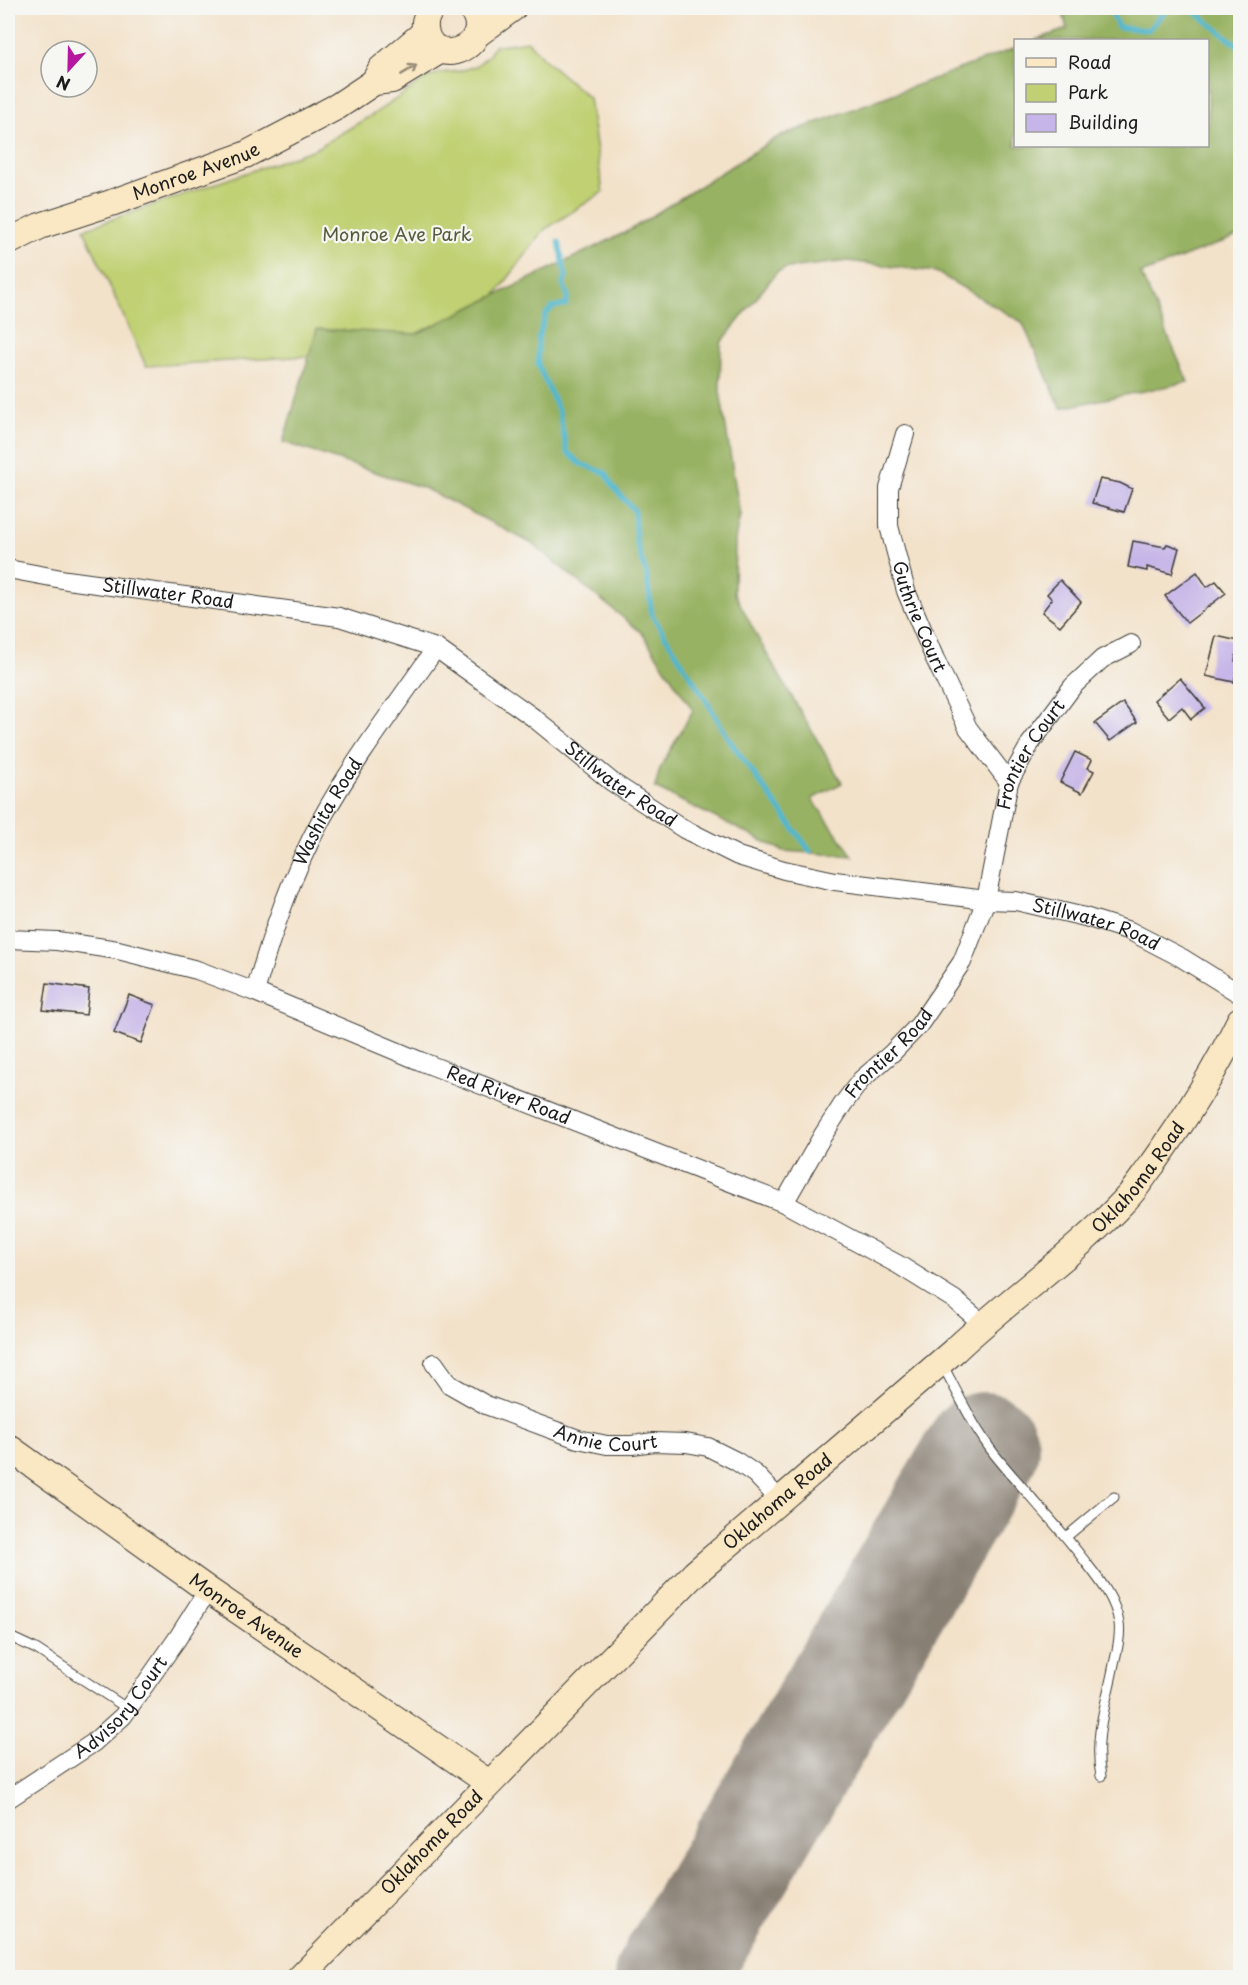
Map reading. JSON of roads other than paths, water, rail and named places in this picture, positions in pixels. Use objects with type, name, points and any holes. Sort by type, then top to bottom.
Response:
[{"type":"street","points":[[471,8],[478,24],[476,35]]},
{"type":"street","name":"Monroe Avenue","points":[[8,242],[40,226],[245,155],[338,106],[374,82],[381,69],[433,30],[452,52],[462,50],[471,44],[476,35],[513,8]]},
{"type":"street","name":"Guthrie Court","points":[[905,434],[889,488],[889,526],[906,591],[934,659],[968,728],[1009,782]]},
{"type":"street","name":"Stillwater Road","points":[[8,568],[67,580],[339,617],[436,648],[534,718],[612,782],[684,829],[738,856],[784,870],[835,881],[986,900],[1016,901],[1085,917],[1130,931],[1182,958],[1240,994]]},
{"type":"street","name":"Frontier Court","points":[[986,900],[1009,782],[1030,744],[1073,686],[1102,659],[1131,644]]},
{"type":"street","name":"Washita Road","points":[[255,992],[272,935],[321,819],[356,763],[436,648]]},
{"type":"street","name":"Frontier Road","points":[[784,1203],[823,1135],[861,1080],[919,1025],[945,989],[962,962],[986,900]]},
{"type":"street","name":"Red River Road","points":[[8,939],[57,941],[118,950],[197,970],[255,992],[420,1061],[784,1203],[899,1265],[955,1300],[983,1324]]},
{"type":"street","name":"Oklahoma Road","points":[[300,1977],[695,1572],[1064,1257],[1126,1199],[1174,1135],[1217,1066],[1240,1020]]},
{"type":"street","name":"Annie Court","points":[[434,1363],[449,1384],[486,1405],[579,1439],[607,1445],[654,1442],[686,1443],[708,1448],[736,1461],[755,1474],[780,1500]]},
{"type":"street","name":"Monroe Avenue","points":[[8,1448],[208,1590],[489,1783]]},
{"type":"street","name":"Advisory Court","points":[[8,1799],[93,1743],[128,1709],[208,1590]]},
{"type":"lane","points":[[941,1362],[973,1422],[994,1454],[1066,1537],[1103,1584],[1113,1604],[1119,1624],[1118,1644],[1099,1732],[1097,1759],[1101,1776]]},
{"type":"lane","points":[[1066,1537],[1114,1497]]},
{"type":"lane","points":[[8,1636],[36,1649],[128,1709]]},
{"type":"waterway","points":[[1110,8],[1118,27],[1148,30],[1168,8]]},
{"type":"waterway","points":[[1185,8],[1190,8],[1240,47]]},
{"type":"waterway","points":[[559,242],[566,277],[563,284],[568,296],[566,305],[553,307],[546,314],[538,339],[538,365],[559,412],[567,452],[581,464],[606,473],[614,488],[634,510],[636,541],[647,576],[652,615],[732,744],[810,851]]},
{"type":"park label","name":"Monroe Ave Park","points":[[397,235]]}]
